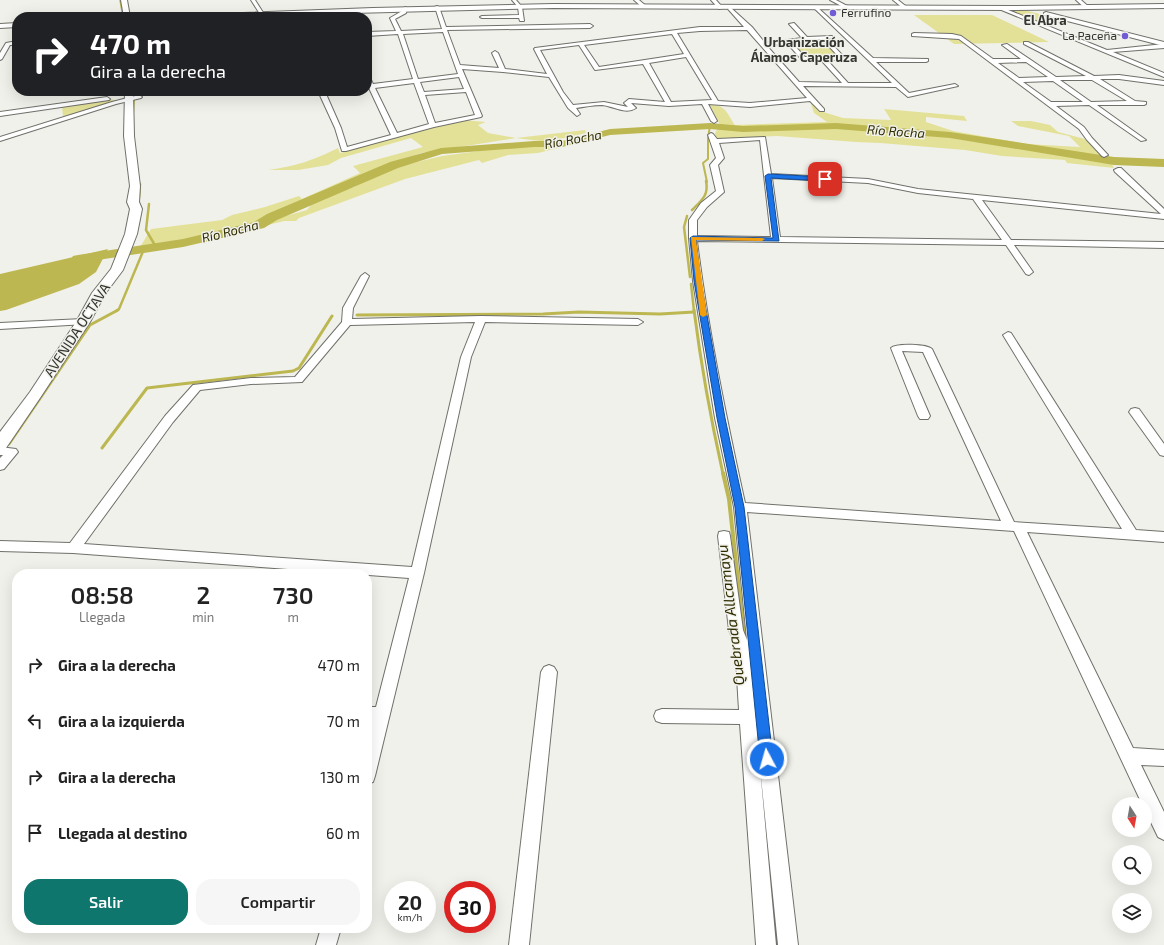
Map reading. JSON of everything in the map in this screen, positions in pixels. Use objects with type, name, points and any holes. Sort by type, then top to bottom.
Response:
[{"type":"main road","points":[[117,0],[118,11]]},
{"type":"main road","points":[[124,0],[125,12]]},
{"type":"main road","points":[[433,0],[437,7]]},
{"type":"main road","points":[[310,12],[437,7],[644,6],[721,8],[1088,8],[1164,6]]},
{"type":"main road","points":[[1024,8],[1164,45]]},
{"type":"main road","name":"AVENIDA OCTAVA","points":[[133,96],[129,136],[135,186],[133,202],[142,201]]},
{"type":"main road","name":"AVENIDA OCTAVA","points":[[0,444],[35,395],[83,322],[99,293],[118,270],[142,201],[144,176],[133,96]]},
{"type":"street","points":[[253,0],[261,12]]},
{"type":"street","points":[[514,0],[520,7],[521,16],[525,27]]},
{"type":"street","points":[[636,0],[644,6]]},
{"type":"street","points":[[713,0],[721,8]]},
{"type":"street","points":[[832,0],[849,8]]},
{"type":"street","points":[[895,0],[906,8]]},
{"type":"street","points":[[1078,0],[1088,8]]},
{"type":"street","points":[[324,96],[338,128],[344,150],[433,125],[479,116],[458,67],[437,7]]},
{"type":"street","points":[[405,8],[404,12],[392,18],[400,32],[433,125]]},
{"type":"street","points":[[730,8],[750,28],[797,84],[822,110]]},
{"type":"street","points":[[817,8],[908,95],[955,86]]},
{"type":"street","points":[[1001,8],[1164,75]]},
{"type":"street","points":[[482,17],[521,16]]},
{"type":"street","points":[[792,24],[806,38]]},
{"type":"street","points":[[0,26],[12,25]]},
{"type":"street","points":[[372,34],[525,27],[590,26]]},
{"type":"street","points":[[577,114],[570,107],[560,92],[537,49],[700,29],[750,28]]},
{"type":"street","points":[[674,33],[716,102]]},
{"type":"street","points":[[914,35],[952,36],[961,38],[1082,128],[1089,139],[1104,155]]},
{"type":"street","points":[[765,45],[806,38],[845,36]]},
{"type":"street","points":[[788,41],[804,59],[842,58],[823,37]]},
{"type":"street","points":[[0,58],[8,44],[12,44]]},
{"type":"street","points":[[580,44],[597,69],[646,63],[688,55]]},
{"type":"street","points":[[1005,44],[1143,140]]},
{"type":"street","points":[[1026,44],[1092,77],[1134,103]]},
{"type":"street","points":[[1107,51],[1164,45]]},
{"type":"street","points":[[495,53],[503,70]]},
{"type":"street","points":[[823,59],[846,84]]},
{"type":"street","points":[[993,61],[1055,59]]},
{"type":"street","points":[[871,60],[926,60]]},
{"type":"street","points":[[646,63],[669,104]]},
{"type":"street","points":[[458,67],[503,70],[552,76]]},
{"type":"street","points":[[372,87],[462,75]]},
{"type":"street","points":[[1018,80],[1119,77],[1164,83]]},
{"type":"street","points":[[797,84],[898,85]]},
{"type":"street","points":[[421,94],[468,90]]},
{"type":"street","points":[[372,93],[395,136]]},
{"type":"street","points":[[0,114],[126,96]]},
{"type":"street","points":[[0,138],[130,96]]},
{"type":"street","points":[[570,107],[609,104],[630,109],[633,108],[627,103],[629,101],[638,100],[669,104],[716,102],[725,105],[746,105],[811,99]]},
{"type":"street","points":[[704,102],[714,121]]},
{"type":"street","points":[[1050,104],[1144,103]]},
{"type":"street","points":[[776,240],[763,138],[714,138],[716,149],[720,158],[714,165],[720,192],[704,205],[693,220],[693,238],[698,281],[721,418],[740,507],[788,945]]},
{"type":"street","points":[[1118,170],[1164,213]]},
{"type":"street","points":[[768,176],[868,181],[918,191],[1164,217]]},
{"type":"street","points":[[975,196],[1029,272]]},
{"type":"street","points":[[693,238],[1164,246]]},
{"type":"street","points":[[73,548],[169,419],[197,387],[251,381],[298,380],[347,322],[348,308],[365,276]]},
{"type":"street","points":[[347,322],[481,319],[638,322]]},
{"type":"street","points":[[372,732],[374,715],[417,573],[466,357],[481,319]]},
{"type":"street","points":[[0,326],[83,322]]},
{"type":"street","points":[[1008,335],[1132,534]]},
{"type":"street","points":[[924,416],[896,348],[927,349],[1164,831]]},
{"type":"street","points":[[1135,412],[1164,452]]},
{"type":"street","points":[[0,451],[12,452],[0,466]]},
{"type":"street","points":[[740,507],[1164,536]]},
{"type":"street","points":[[724,536],[736,630],[742,644],[766,945]]},
{"type":"street","points":[[0,546],[73,548],[362,569]]},
{"type":"street","points":[[372,570],[417,573]]},
{"type":"street","points":[[518,945],[549,672]]},
{"type":"street","points":[[662,716],[748,717]]},
{"type":"street","points":[[1128,756],[1164,758]]},
{"type":"street","points":[[326,945],[330,933]]},
{"type":"shaded area","points":[[1005,9],[1020,9],[1071,22],[1043,24]]},
{"type":"shaded area","points":[[914,15],[992,15],[1049,42],[954,44]]},
{"type":"shaded area","points":[[822,39],[838,57],[804,57],[792,42]]},
{"type":"shaded area","points":[[112,99],[114,101],[63,117],[62,106]]},
{"type":"shaded area","points":[[810,101],[820,111],[843,118],[891,120],[884,109],[964,116],[967,121],[926,117],[926,122],[953,131],[1027,144],[1080,147],[1069,136],[1018,126],[1011,121],[1031,121],[1050,125],[1058,132],[1085,139],[1103,158],[952,133],[834,124],[756,128],[720,125],[710,105],[723,108],[735,125],[827,122],[814,113]]},
{"type":"shaded area","points":[[462,120],[486,122],[478,125],[488,133],[516,138],[421,153],[301,201],[255,224],[182,241],[140,247],[151,229],[222,220],[232,215],[265,207],[299,196],[302,199],[360,173],[353,166],[423,147],[411,138],[341,158],[328,165],[298,170],[268,170],[304,162],[338,148],[340,153],[424,129]]},
{"type":"shaded area","points":[[838,127],[949,136],[999,143],[1031,150],[1111,162],[1114,168],[1067,163],[1065,160],[1002,156],[965,150],[777,136],[718,139],[714,135],[718,128],[745,131]]},
{"type":"shaded area","points":[[585,130],[586,133],[551,141],[516,138]]},
{"type":"shaded area","points":[[532,145],[566,146],[538,153],[508,155],[482,163],[479,160],[405,179],[299,218],[296,221],[284,221],[264,226],[275,219],[307,210],[314,201],[354,187],[396,167],[442,156]]},
{"type":"shaded area","points":[[108,249],[96,272],[79,284],[0,311],[0,274]]},
{"type":"waterway","points":[[120,0],[122,12]]},
{"type":"waterway","points":[[133,113],[134,100]]},
{"type":"waterway","name":"Quebrada Allcamayu","points":[[707,182],[703,163],[708,159],[708,138],[710,126]]},
{"type":"waterway","name":"Río Rocha","points":[[78,259],[183,243],[259,225],[272,217],[394,165],[441,151],[534,144],[562,144],[610,132],[710,126],[743,129],[836,126],[950,135],[1114,161],[1164,163]]},
{"type":"waterway","name":"Quebrada Allcamayu","points":[[692,210],[706,194],[706,181]]},
{"type":"waterway","points":[[139,198],[140,184]]},
{"type":"waterway","points":[[149,204],[146,230],[156,247]]},
{"type":"waterway","name":"Quebrada Allcamayu","points":[[687,216],[684,227],[690,277]]},
{"type":"waterway","points":[[116,311],[119,309],[144,249]]},
{"type":"waterway","name":"Quebrada Allcamayu","points":[[691,284],[694,311]]},
{"type":"waterway","points":[[9,444],[90,325],[118,310]]},
{"type":"waterway","name":"Quebrada Allcamayu","points":[[694,310],[714,433],[723,474]]},
{"type":"waterway","points":[[357,315],[543,314],[579,312],[660,314],[694,312]]},
{"type":"waterway","points":[[102,448],[147,388],[293,371],[299,368],[332,316]]},
{"type":"waterway","name":"Quebrada Allcamayu","points":[[723,473],[729,499],[744,636]]},
{"type":"waterway","name":"Quebrada Allcamayu","points":[[771,870],[776,945]]},
{"type":"slow traffic","points":[[703,315],[693,238],[762,239]]},
{"type":"place","name":"Ferrufino","points":[[833,13]]},
{"type":"place","name":"La Paceña","points":[[1125,36]]},
{"type":"district","name":"El Abra","points":[[1045,20]]},
{"type":"district","name":"Urbanización Álamos Caperuza","points":[[804,50]]},
{"type":"route","points":[[767,759],[754,651],[740,507],[721,418],[698,281],[693,238],[776,240],[768,176],[825,179]]}]
